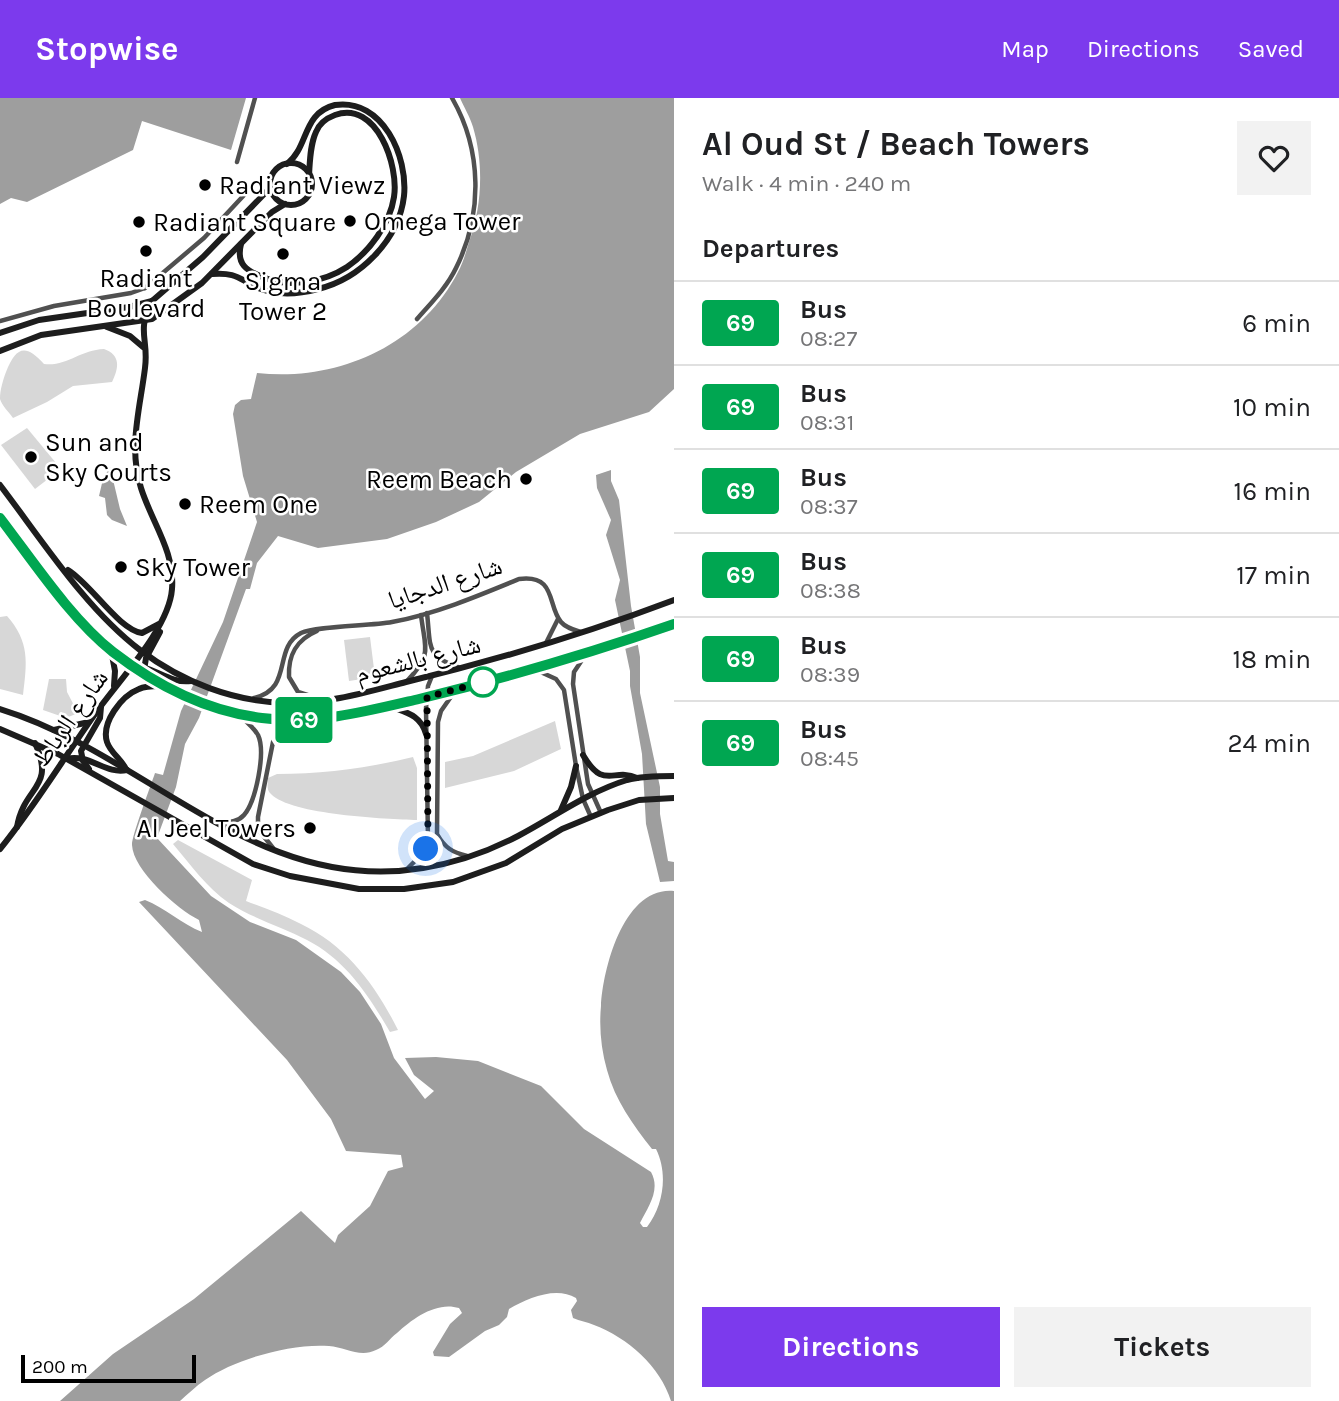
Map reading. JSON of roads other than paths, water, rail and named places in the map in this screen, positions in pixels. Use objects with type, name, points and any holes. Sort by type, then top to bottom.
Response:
[{"type":"main road","points":[[0,333],[36,321],[130,307],[152,301],[224,237],[270,188],[273,174],[296,157],[310,121],[326,108],[344,103],[354,104],[375,113],[381,119],[400,162],[404,183],[401,209],[384,243],[364,266],[344,280],[320,289],[295,293],[271,292],[231,273],[212,274]]},
{"type":"main road","points":[[0,352],[41,335],[143,322],[162,314],[212,274],[241,244],[272,212],[285,204],[299,204],[309,195],[313,141],[316,132],[326,120],[339,114],[357,114],[369,121],[377,131],[391,164],[395,184],[394,196],[383,226],[366,250],[350,265],[330,275],[284,284],[244,268],[239,258],[241,244]]},
{"type":"main road","points":[[287,163],[300,166],[309,175]]},
{"type":"main road","points":[[270,188],[273,195],[285,204]]},
{"type":"main road","points":[[143,322],[152,301]]},
{"type":"main road","name":"شارع الرباط","points":[[0,849],[80,744],[89,722],[102,704],[131,665],[144,653],[161,623],[170,599],[170,562],[162,535],[141,487],[135,450],[135,425],[145,369],[143,322]]},
{"type":"main road","points":[[106,327],[130,336],[144,348]]},
{"type":"main road","name":"شارع بالشعوم","points":[[0,485],[106,619],[144,653],[191,681],[229,695],[250,699],[286,704],[325,700],[432,676],[545,644],[674,600]]},
{"type":"main road","name":"شارع بالشعوم","points":[[0,518],[77,617],[111,650],[162,686],[198,702],[239,715],[319,719],[390,706],[457,690],[674,624]]},
{"type":"main road","points":[[64,569],[76,576],[127,628],[142,633],[161,623]]},
{"type":"main road","points":[[111,650],[115,671],[114,688]]},
{"type":"main road","points":[[144,653],[144,666],[150,679]]},
{"type":"main road","points":[[131,665],[144,666],[177,681],[191,681]]},
{"type":"main road","points":[[127,770],[121,758],[107,743],[106,724],[128,695],[146,687],[162,686]]},
{"type":"main road","points":[[92,773],[82,757],[80,744],[100,718],[102,704]]},
{"type":"main road","points":[[390,706],[415,716],[426,734]]},
{"type":"main road","points":[[0,709],[54,730],[127,770],[215,824],[275,852],[304,861],[359,871],[404,870],[433,866],[468,856],[499,845],[592,795],[637,778],[674,776]]},
{"type":"main road","points":[[54,730],[89,722]]},
{"type":"main road","points":[[0,729],[66,759],[253,864],[290,876],[359,889],[404,888],[453,882],[506,863],[562,829],[621,805],[639,800],[674,798]]},
{"type":"main road","points":[[16,829],[22,809],[43,775],[41,757],[35,743]]},
{"type":"main road","points":[[583,755],[589,766],[599,774],[611,778],[629,774],[637,778]]},
{"type":"main road","points":[[66,759],[82,757],[111,771],[127,770]]},
{"type":"main road","points":[[560,811],[571,787],[576,766]]},
{"type":"street","points":[[237,162],[255,98]]},
{"type":"street","points":[[417,318],[438,296],[456,268],[472,224],[476,176],[473,155],[468,130],[452,98]]},
{"type":"street","points":[[0,321],[50,307],[107,298],[146,287],[187,254],[215,226],[239,193]]},
{"type":"street","points":[[215,226],[224,237]]},
{"type":"street","points":[[141,281],[146,287]]},
{"type":"street","points":[[106,289],[107,298]]},
{"type":"street","points":[[36,321],[50,307]]},
{"type":"street","name":"شارع الدجايا","points":[[250,699],[267,694],[274,688],[286,651],[293,639],[304,632],[375,625],[421,615],[526,578],[537,580],[545,586],[558,619]]},
{"type":"street","points":[[428,613],[430,643],[435,656],[444,664],[461,668]]},
{"type":"street","points":[[406,682],[425,658],[421,615]]},
{"type":"street","points":[[545,644],[558,619],[568,628],[581,632]]},
{"type":"street","points":[[319,630],[296,645],[289,677],[298,692],[325,700]]},
{"type":"street","points":[[588,651],[577,666],[573,678],[587,784],[601,813]]},
{"type":"street","points":[[533,668],[548,673],[564,690],[583,799],[591,817]]},
{"type":"street","points":[[404,870],[425,852],[428,841],[426,734],[427,697],[432,676]]},
{"type":"street","points":[[457,690],[441,711],[438,722],[437,834],[443,845],[452,852],[468,856]]},
{"type":"street","points":[[215,824],[239,819],[246,813],[260,766],[261,745],[257,733],[239,715]]},
{"type":"street","points":[[275,852],[258,829],[258,817],[272,745],[282,729],[297,720]]},
{"type":"street","points":[[261,745],[272,745]]},
{"type":"place","name":"Radiant Viewz","points":[[205,185]]},
{"type":"place","name":"Omega Tower","points":[[350,221]]},
{"type":"place","name":"Radiant Square","points":[[139,222]]},
{"type":"place","name":"Radiant Boulevard","points":[[146,251]]},
{"type":"place","name":"Sigma Tower 2","points":[[283,254]]},
{"type":"place","name":"Sun and Sky Courts","points":[[31,457]]},
{"type":"place","name":"Reem Beach","points":[[526,479]]},
{"type":"place","name":"Reem One","points":[[185,504]]},
{"type":"place","name":"Sky Tower","points":[[121,567]]},
{"type":"place","name":"Al Jeel Towers","points":[[310,828]]}]
